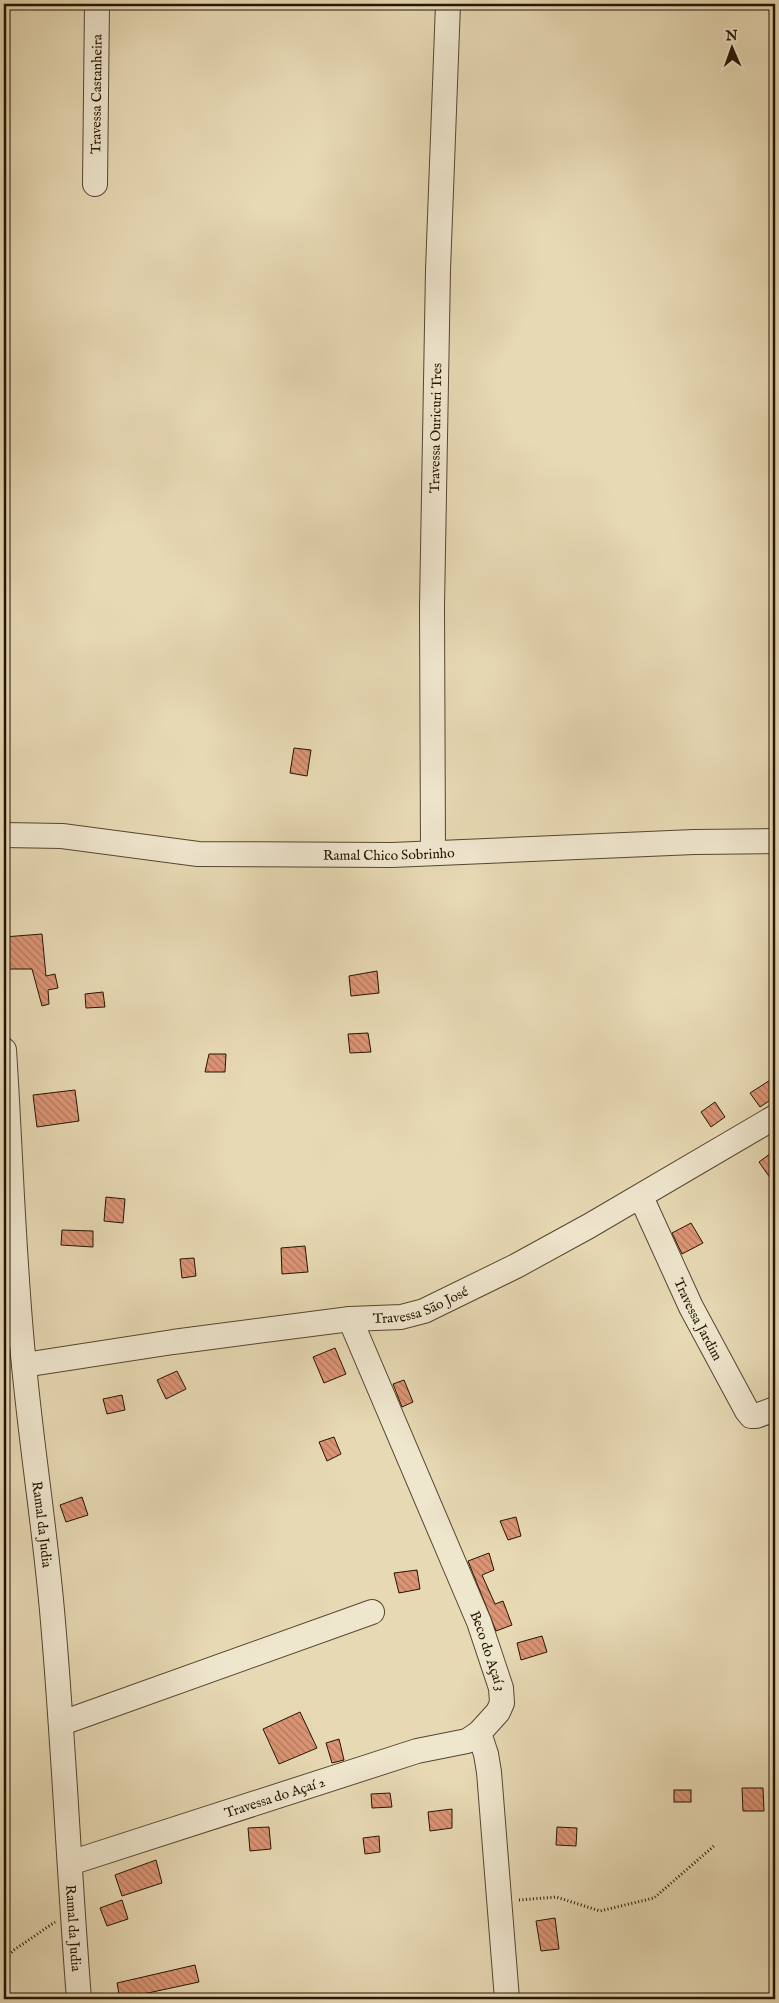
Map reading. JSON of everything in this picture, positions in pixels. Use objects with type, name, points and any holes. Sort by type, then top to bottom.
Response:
[{"type":"street","name":"Travessa Castanheira","points":[[95,184],[97,4]]},
{"type":"street","name":"Travessa Ouricuri Tres","points":[[433,852],[432,606],[438,270],[448,4]]},
{"type":"street","name":"Ramal Chico Sobrinho","points":[[4,835],[62,836],[198,854],[392,854],[694,842],[775,841]]},
{"type":"street","name":"Ramal da Judia","points":[[4,1064],[16,1276],[24,1365],[53,1618],[62,1723],[72,1910],[79,1999]]},
{"type":"street","name":"Travessa São José","points":[[24,1365],[173,1342],[350,1319],[402,1317],[424,1311],[516,1266],[641,1197],[775,1117]]},
{"type":"street","name":"Travessa Jardim","points":[[641,1197],[691,1307],[747,1411],[751,1416],[756,1416],[775,1409]]},
{"type":"street","name":"Beco do Açaí 3","points":[[350,1319],[479,1622],[501,1688],[502,1703],[498,1712],[479,1733]]},
{"type":"street","points":[[62,1723],[372,1612]]},
{"type":"street","name":"Travessa do Açaí 2","points":[[70,1863],[417,1751],[467,1742],[479,1733]]},
{"type":"street","points":[[479,1733],[486,1754],[489,1772],[501,1902],[507,1999]]},
{"type":"path","points":[[501,1902],[556,1896],[600,1911],[654,1898],[714,1845]]},
{"type":"path","points":[[4,1960],[14,1950],[72,1910]]},
{"type":"building","points":[[294,748],[311,750],[307,776],[290,773]]},
{"type":"building","points":[[42,934],[46,976],[55,974],[58,988],[48,990],[49,1004],[42,1006],[32,969],[4,969],[4,937]]},
{"type":"building","points":[[377,971],[379,993],[351,996],[349,976]]},
{"type":"building","points":[[103,992],[105,1007],[86,1008],[85,994]]},
{"type":"building","points":[[368,1033],[371,1052],[350,1053],[348,1034]]},
{"type":"building","points":[[209,1054],[226,1054],[225,1072],[205,1072]]},
{"type":"building","points":[[775,1077],[775,1097],[760,1107],[750,1093]]},
{"type":"building","points":[[75,1090],[79,1121],[37,1127],[33,1095]]},
{"type":"building","points":[[715,1102],[725,1117],[711,1127],[701,1112]]},
{"type":"building","points":[[775,1150],[775,1185],[759,1162]]},
{"type":"building","points":[[106,1197],[125,1199],[123,1223],[104,1221]]},
{"type":"building","points":[[691,1223],[703,1243],[682,1254],[672,1233]]},
{"type":"building","points":[[62,1230],[93,1231],[93,1247],[61,1245]]},
{"type":"building","points":[[305,1246],[308,1272],[282,1274],[281,1248]]},
{"type":"building","points":[[194,1258],[196,1276],[182,1278],[180,1259]]},
{"type":"building","points":[[335,1348],[346,1374],[324,1383],[313,1357]]},
{"type":"building","points":[[177,1371],[186,1389],[166,1399],[157,1380]]},
{"type":"building","points":[[404,1380],[413,1402],[402,1407],[393,1384]]},
{"type":"building","points":[[122,1395],[125,1410],[107,1414],[103,1399]]},
{"type":"building","points":[[334,1437],[341,1454],[327,1461],[319,1442]]},
{"type":"building","points":[[82,1497],[88,1515],[66,1522],[60,1505]]},
{"type":"building","points":[[516,1517],[521,1536],[508,1540],[500,1521]]},
{"type":"building","points":[[489,1553],[494,1570],[482,1575],[495,1604],[503,1601],[512,1625],[496,1631],[468,1561]]},
{"type":"building","points":[[417,1570],[420,1589],[399,1593],[394,1573]]},
{"type":"building","points":[[542,1636],[547,1652],[521,1660],[517,1643]]},
{"type":"building","points":[[300,1712],[317,1748],[279,1764],[263,1729]]},
{"type":"building","points":[[339,1739],[344,1760],[332,1763],[326,1743]]},
{"type":"building","points":[[742,1788],[763,1788],[764,1811],[743,1811]]},
{"type":"building","points":[[674,1790],[691,1790],[691,1802],[674,1802]]},
{"type":"building","points":[[390,1793],[392,1807],[372,1808],[371,1794]]},
{"type":"building","points":[[452,1809],[452,1828],[430,1831],[428,1812]]},
{"type":"building","points":[[269,1827],[271,1849],[250,1851],[248,1828]]},
{"type":"building","points":[[557,1827],[577,1828],[576,1846],[556,1845]]},
{"type":"building","points":[[379,1836],[380,1852],[365,1854],[363,1838]]},
{"type":"building","points":[[156,1860],[162,1883],[122,1896],[115,1875]]},
{"type":"building","points":[[122,1900],[128,1919],[107,1926],[100,1908]]},
{"type":"building","points":[[555,1918],[559,1949],[541,1951],[536,1921]]},
{"type":"building","points":[[195,1965],[199,1982],[120,1999],[117,1983]]}]
